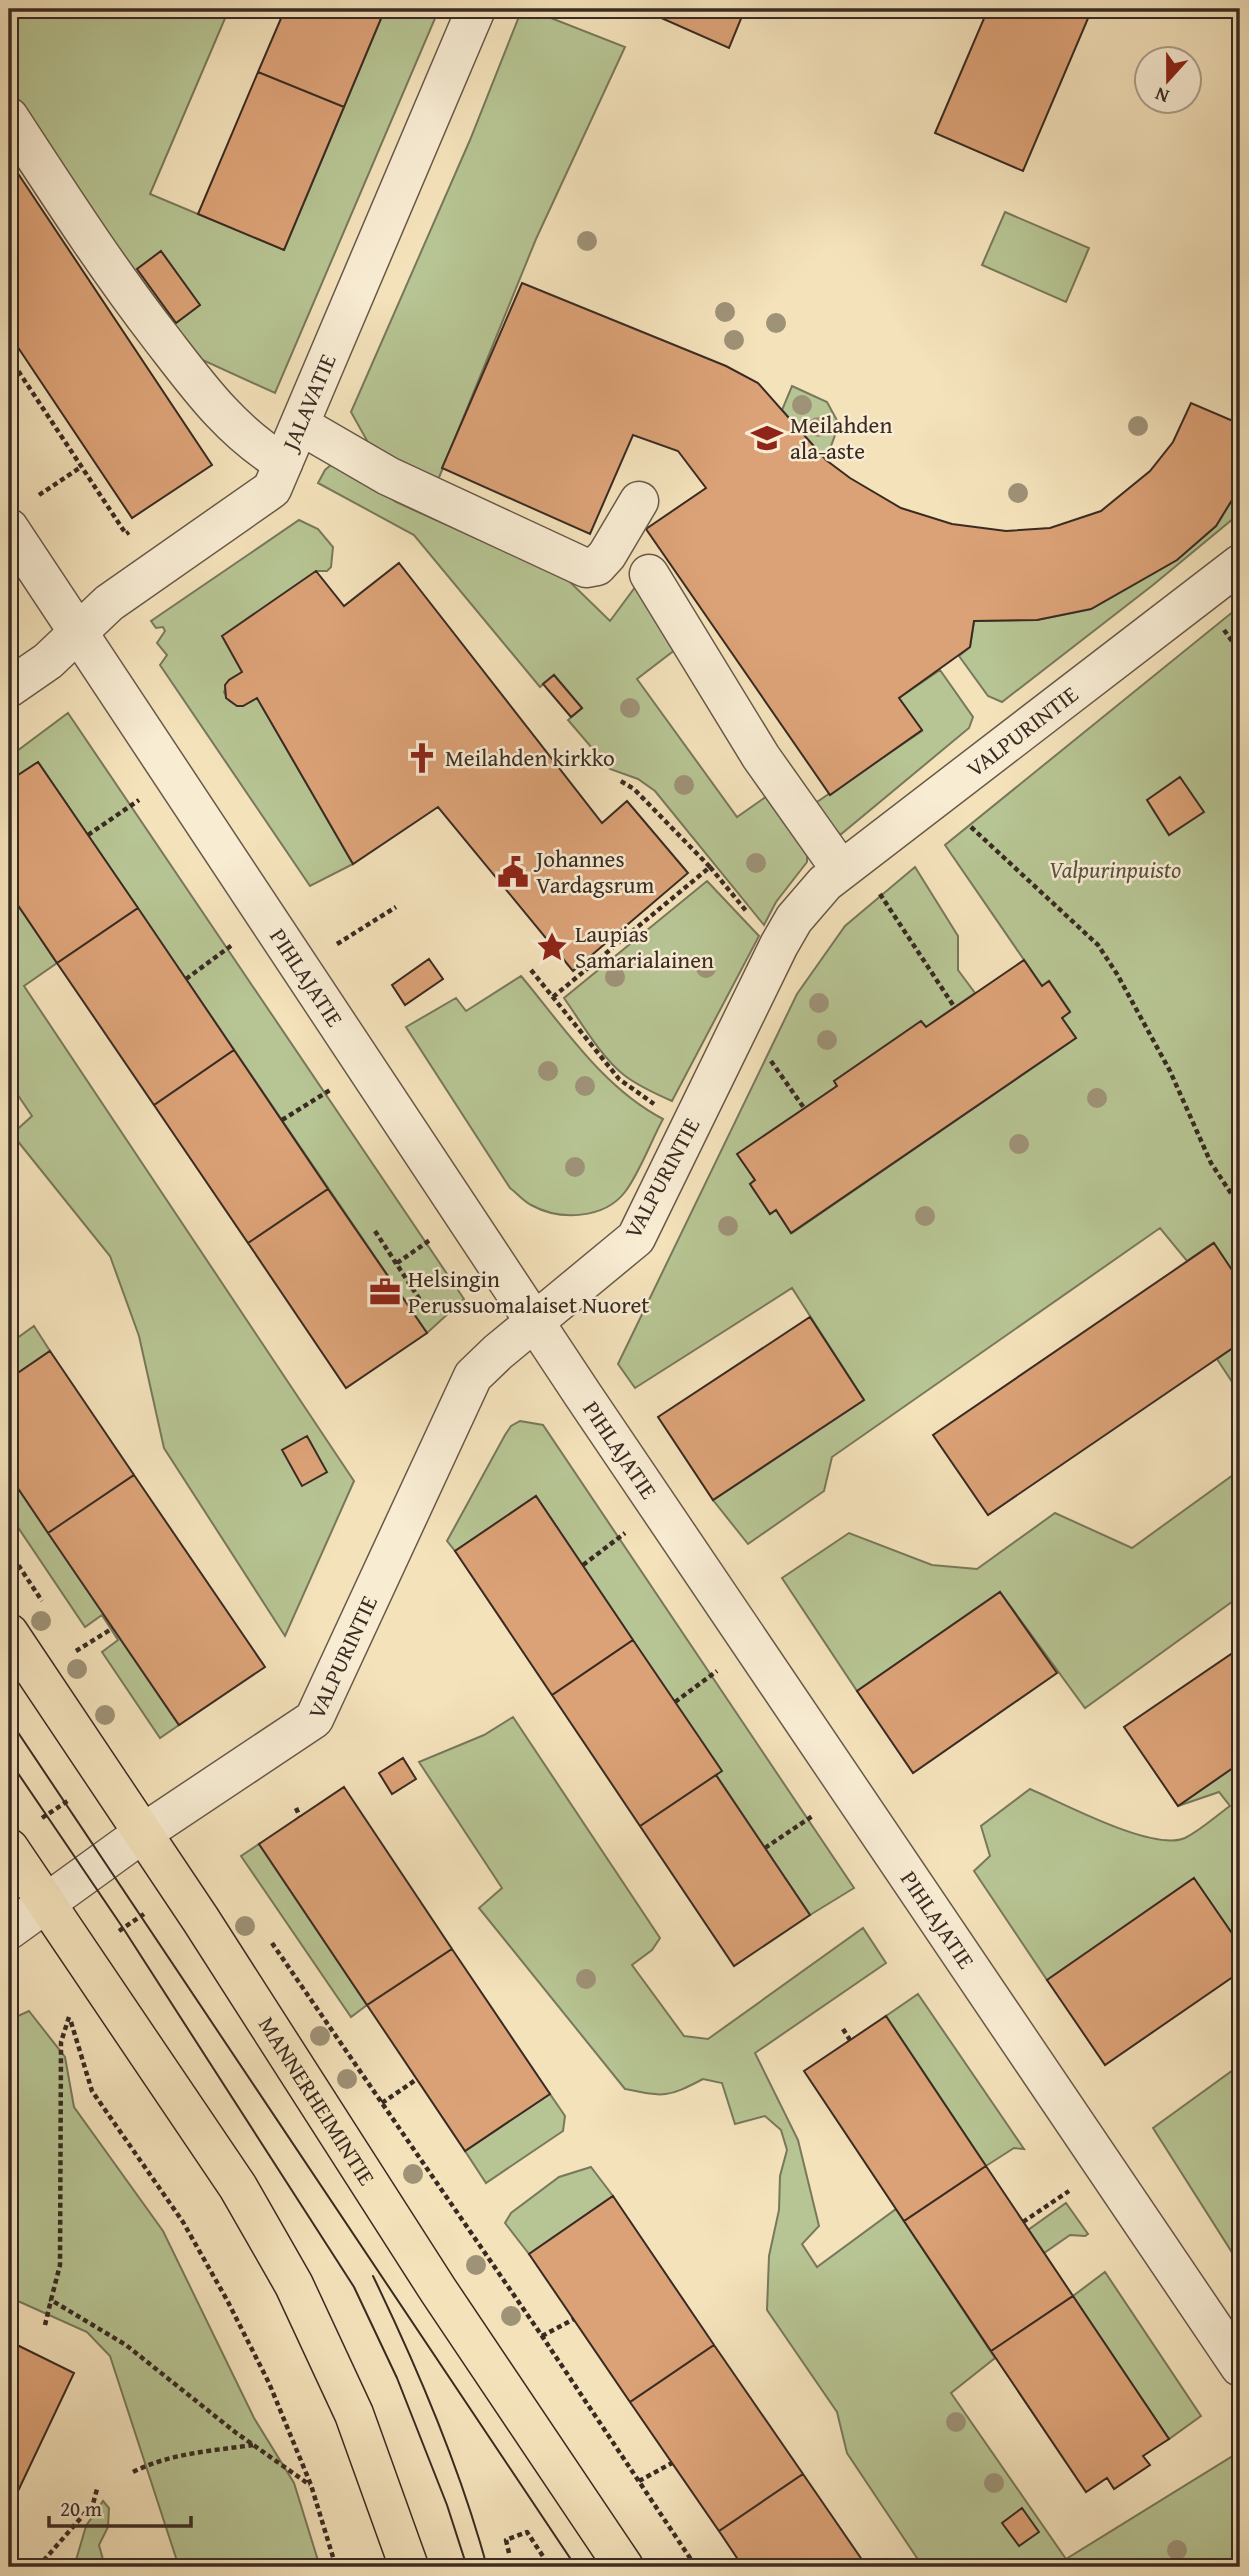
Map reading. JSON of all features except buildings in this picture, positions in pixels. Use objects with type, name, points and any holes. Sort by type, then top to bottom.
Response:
[{"type":"main road","name":"MANNERHEIMINTIE","points":[[9,1633],[181,1890],[438,2290],[624,2567]]},
{"type":"main road","points":[[9,1848],[238,2186],[294,2285],[354,2414],[409,2567]]},
{"type":"street","name":"JALAVATIE","points":[[9,688],[48,661],[109,603],[272,489],[476,9]]},
{"type":"street","points":[[9,117],[110,271],[213,405],[260,449],[284,463]]},
{"type":"street","points":[[300,425],[388,476],[586,568],[597,566],[607,555],[639,501]]},
{"type":"street","name":"PIHLAJATIE","points":[[9,528],[536,1323],[1240,2367]]},
{"type":"street","name":"VALPURINTIE","points":[[9,1930],[143,1833],[314,1719],[473,1376],[498,1352],[636,1238],[779,945],[798,914],[825,883],[1240,564]]},
{"type":"street","points":[[649,574],[761,757],[841,870]]},
{"type":"path","points":[[9,357],[126,534],[138,526]]},
{"type":"path","points":[[38,496],[81,467]]},
{"type":"path","points":[[619,780],[634,789],[710,867],[729,891]]},
{"type":"path","points":[[88,835],[140,799]]},
{"type":"path","points":[[963,819],[1098,944],[1170,1071],[1211,1163],[1240,1207]]},
{"type":"path","points":[[553,997],[710,867]]},
{"type":"path","points":[[876,887],[955,1008]]},
{"type":"path","points":[[336,945],[396,907]]},
{"type":"path","points":[[186,979],[236,943]]},
{"type":"path","points":[[531,970],[619,1079],[663,1109]]},
{"type":"path","points":[[765,1052],[804,1108]]},
{"type":"path","points":[[282,1120],[333,1088]]},
{"type":"path","points":[[375,1231],[422,1303]]},
{"type":"path","points":[[583,1565],[628,1531]]},
{"type":"path","points":[[9,1551],[46,1607]]},
{"type":"path","points":[[68,1640],[76,1651],[113,1628]]},
{"type":"path","points":[[675,1702],[720,1668]]},
{"type":"path","points":[[296,1808],[300,1817]]},
{"type":"path","points":[[765,1848],[817,1812]]},
{"type":"path","points":[[82,1955],[181,1890]]},
{"type":"path","points":[[265,1933],[542,2336],[696,2567]]},
{"type":"path","points":[[64,2007],[70,2017],[92,2091],[183,2222],[269,2383],[311,2485],[336,2567]]},
{"type":"path","points":[[45,2325],[60,2265],[61,2042],[70,2017]]},
{"type":"path","points":[[843,2029],[850,2040]]},
{"type":"path","points":[[382,2103],[417,2079]]},
{"type":"path","points":[[1023,2222],[1072,2190]]},
{"type":"path","points":[[51,2300],[126,2345],[253,2445],[311,2485]]},
{"type":"path","points":[[542,2336],[574,2319]]},
{"type":"path","points":[[133,2472],[152,2462],[177,2455],[253,2445]]},
{"type":"path","points":[[639,2481],[672,2463]]},
{"type":"path","points":[[38,2567],[93,2504],[97,2489]]},
{"type":"path","points":[[509,2553],[506,2540],[527,2532],[550,2567]]},
{"type":"green space","points":[[9,9],[229,9],[150,194],[284,250],[385,9],[439,9],[275,393],[185,352],[9,93]]},
{"type":"green space","points":[[522,9],[625,47],[536,239],[438,480],[370,446],[351,412],[470,140]]},
{"type":"green space","points":[[1005,212],[1089,248],[1066,302],[982,265]]},
{"type":"green space","points":[[792,386],[827,402],[839,424],[826,460],[782,410]]},
{"type":"green space","points":[[332,464],[342,464],[396,502],[567,579],[610,621],[636,586],[680,646],[637,679],[737,817],[767,796],[807,855],[807,862],[776,902],[764,925],[655,791],[638,779],[610,769],[568,720],[582,708],[554,675],[540,687],[414,535],[318,483]]},
{"type":"green space","points":[[1240,487],[1240,513],[1153,585],[1002,702],[988,696],[959,656],[970,647],[974,621],[1037,620],[1091,609],[1177,560],[1216,526]]},
{"type":"green space","points":[[299,520],[318,529],[333,547],[331,567],[327,571],[316,571],[242,672],[229,680],[224,692],[230,702],[238,705],[257,698],[353,864],[310,886],[160,665],[167,655],[157,643],[165,631],[163,627],[156,628],[151,621]]},
{"type":"green space","name":"Valpurinpuisto","points":[[1240,606],[1240,1282],[1213,1243],[1187,1261],[1160,1228],[832,1457],[824,1491],[748,1544],[713,1500],[864,1400],[792,1288],[635,1388],[618,1364],[797,994],[845,926],[915,867],[958,936],[958,970],[975,993],[926,1027],[921,1021],[834,1081],[837,1086],[738,1155],[755,1180],[750,1184],[770,1214],[776,1210],[792,1233],[1076,1038],[1062,1018],[1070,1011],[1049,981],[1042,986],[945,845]]},
{"type":"green space","points":[[940,670],[973,717],[969,728],[840,835],[814,804],[922,731],[899,698]]},
{"type":"green space","points":[[68,713],[464,1299],[427,1333],[38,762],[9,781],[9,757]]},
{"type":"green space","points":[[707,881],[759,936],[672,1101],[635,1083],[616,1068],[564,998]]},
{"type":"green space","points":[[9,892],[57,963],[24,986],[354,1481],[285,1636],[164,1448],[139,1336],[110,1256],[12,1134],[32,1116],[9,1082]]},
{"type":"green space","points":[[521,976],[585,1055],[621,1091],[663,1119],[625,1192],[606,1208],[581,1215],[555,1214],[528,1203],[510,1188],[406,1027],[456,998],[466,1011]]},
{"type":"green space","points":[[34,1326],[50,1351],[9,1379],[9,1344]]},
{"type":"green space","points":[[1240,1343],[1240,1394],[1217,1359]]},
{"type":"green space","points":[[520,1421],[543,1425],[854,1888],[810,1915],[536,1496],[455,1551],[447,1541],[505,1435],[511,1426]]},
{"type":"green space","points":[[1240,1470],[1240,1596],[1085,1708],[1000,1592],[857,1691],[782,1578],[849,1533],[932,1565],[977,1569],[1055,1513],[1132,1548]]},
{"type":"green space","points":[[9,1475],[179,1725],[160,1738],[102,1652],[118,1640],[102,1615],[85,1627],[9,1514]]},
{"type":"green space","points":[[513,1717],[660,1938],[652,1950],[632,1965],[684,2036],[708,2039],[863,1928],[886,1963],[755,2053],[798,2140],[819,2226],[802,2244],[817,2267],[896,2209],[995,2358],[951,2393],[1066,2559],[1236,2454],[1240,2461],[1240,2567],[923,2567],[847,2453],[837,2412],[767,2310],[769,2256],[779,2210],[780,2176],[787,2150],[781,2130],[765,2116],[735,2124],[722,2083],[703,2079],[681,2090],[665,2094],[625,2089],[479,1908],[502,1888],[419,1762],[484,1735]]},
{"type":"green space","points":[[1240,1763],[1240,1945],[1194,1879],[1047,1980],[974,1871],[990,1856],[981,1826],[1030,1789],[1131,1832],[1152,1838],[1185,1838],[1230,1806],[1219,1792],[1178,1806]]},
{"type":"green space","points":[[259,1844],[367,2005],[351,2017],[241,1856]]},
{"type":"green space","points":[[918,1994],[1024,2149],[1014,2148],[986,2166],[886,2016]]},
{"type":"green space","points":[[29,2011],[65,2057],[74,2107],[163,2231],[254,2418],[294,2483],[320,2567],[179,2567],[110,2356],[87,2332],[9,2297],[9,2020]]},
{"type":"green space","points":[[1240,2065],[1240,2265],[1153,2128]]},
{"type":"green space","points":[[550,2094],[565,2116],[563,2131],[486,2183],[465,2151]]},
{"type":"green space","points":[[591,2167],[613,2196],[529,2254],[505,2223],[511,2213],[559,2177]]},
{"type":"green space","points":[[1066,2203],[1088,2234],[1070,2235],[1044,2253],[1028,2230]]},
{"type":"green space","points":[[1105,2272],[1201,2416],[1169,2439],[1073,2296]]},
{"type":"green space","points":[[103,2501],[109,2508],[108,2527],[99,2545],[105,2567],[74,2567],[86,2526]]},
{"type":"tram line","points":[[9,1719],[576,2567]]},
{"type":"tram line","points":[[9,1760],[123,1928],[354,2287],[397,2378],[447,2505],[467,2567]]},
{"type":"tram line","points":[[373,2276],[437,2419],[464,2492],[487,2567]]},
{"type":"place","name":"Meilahden ala-aste","points":[[767,438]]},
{"type":"place","name":"Meilahden kirkko","points":[[422,758]]},
{"type":"place","name":"Johannes Vardagsrum","points":[[513,872]]},
{"type":"place","name":"Laupias Samarialainen","points":[[552,947]]},
{"type":"place","name":"Helsingin Perussuomalaiset Nuoret","points":[[385,1292]]}]
